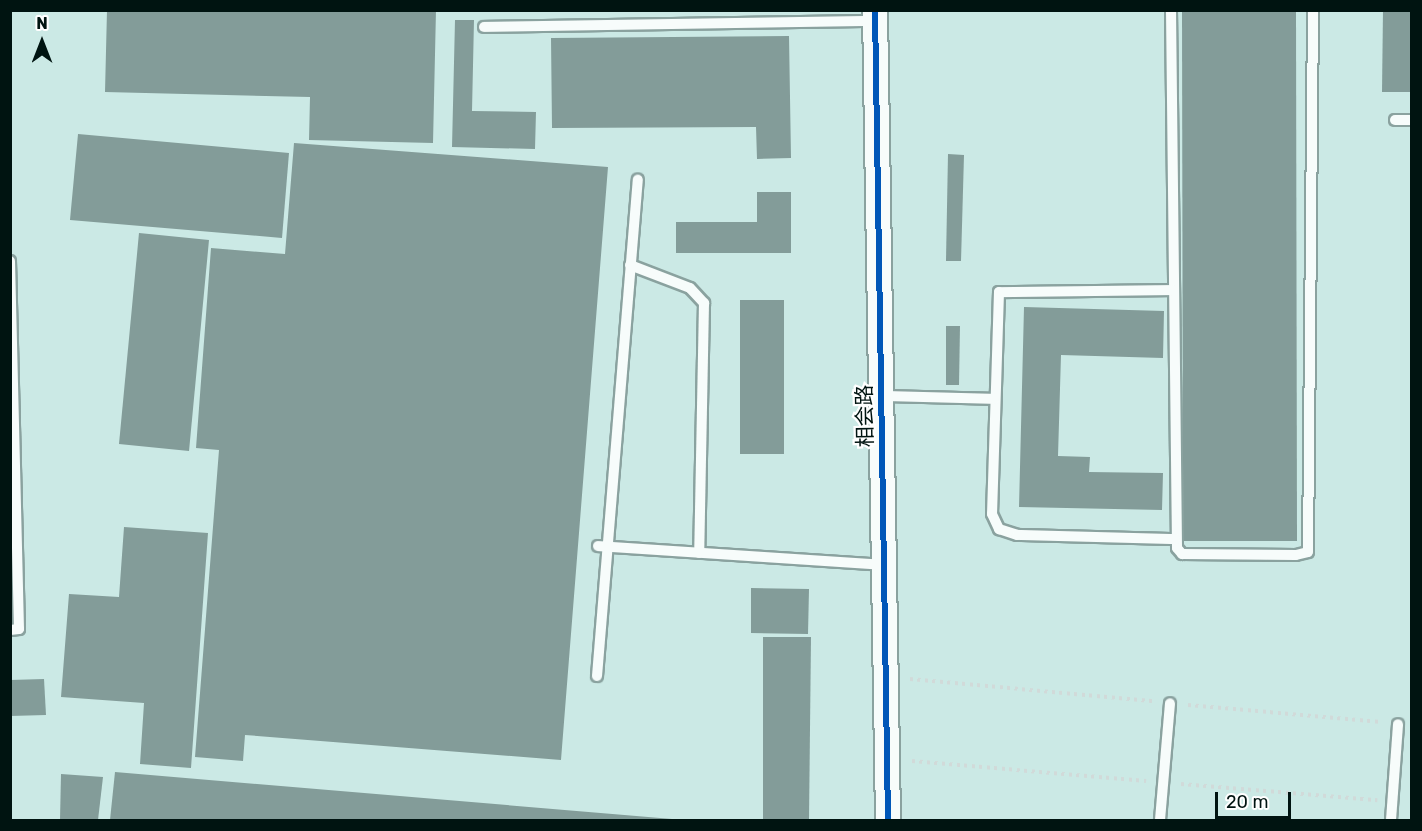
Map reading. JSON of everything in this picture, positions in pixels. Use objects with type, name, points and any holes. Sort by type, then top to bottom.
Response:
[{"type":"street","name":"相会路","points":[[875,16],[888,820]]},
{"type":"lane","points":[[1171,10],[1171,290],[1175,539],[1182,554],[1308,552],[1313,10]]},
{"type":"lane","points":[[484,27],[875,16]]},
{"type":"lane","points":[[1395,120],[1412,120]]},
{"type":"lane","points":[[597,675],[602,546],[638,180]]},
{"type":"lane","points":[[10,261],[19,629],[10,630]]},
{"type":"lane","points":[[630,265],[690,288],[704,303],[699,553]]},
{"type":"lane","points":[[1171,290],[1005,288],[995,300],[992,514],[999,529],[1017,535],[1175,539]]},
{"type":"lane","points":[[881,396],[994,399]]},
{"type":"lane","points":[[602,546],[884,565]]},
{"type":"lane","points":[[1160,820],[1170,703]]},
{"type":"lane","points":[[1391,820],[1398,724]]},
{"type":"path","points":[[886,677],[1398,724]]},
{"type":"building","points":[[107,10],[436,10],[433,143],[309,140],[310,97],[105,92]]},
{"type":"building","points":[[1182,10],[1296,10],[1297,541],[1183,541]]},
{"type":"building","points":[[1383,10],[1412,10],[1412,92],[1382,92]]},
{"type":"building","points":[[455,20],[474,20],[472,111],[536,112],[535,149],[452,147]]},
{"type":"building","points":[[789,36],[791,158],[757,159],[756,127],[552,128],[551,38]]},
{"type":"building","points":[[78,134],[289,153],[282,238],[70,220]]},
{"type":"building","points":[[294,143],[608,167],[561,760],[245,735],[243,761],[195,757],[219,450],[196,448],[211,248],[285,254]]},
{"type":"building","points":[[948,154],[964,155],[961,261],[946,261]]},
{"type":"building","points":[[757,192],[791,192],[791,253],[676,253],[676,222],[757,222]]},
{"type":"building","points":[[139,233],[209,240],[189,451],[119,444]]},
{"type":"building","points":[[740,300],[784,300],[784,454],[740,454]]},
{"type":"building","points":[[1024,307],[1164,311],[1163,358],[1061,355],[1058,456],[1090,457],[1089,472],[1163,473],[1162,510],[1019,507]]},
{"type":"building","points":[[946,326],[960,326],[959,385],[946,385]]},
{"type":"building","points":[[124,527],[208,533],[191,768],[140,764],[144,703],[61,697],[69,594],[119,597]]},
{"type":"building","points":[[751,588],[809,589],[808,634],[751,633]]},
{"type":"building","points":[[763,637],[811,637],[809,820],[763,820]]},
{"type":"building","points":[[44,679],[46,715],[10,716],[10,680]]},
{"type":"building","points":[[115,772],[672,819],[672,820],[110,820]]},
{"type":"building","points":[[61,774],[103,777],[98,820],[60,820]]},
{"type":"cycle path","points":[[875,10],[888,820]]}]
